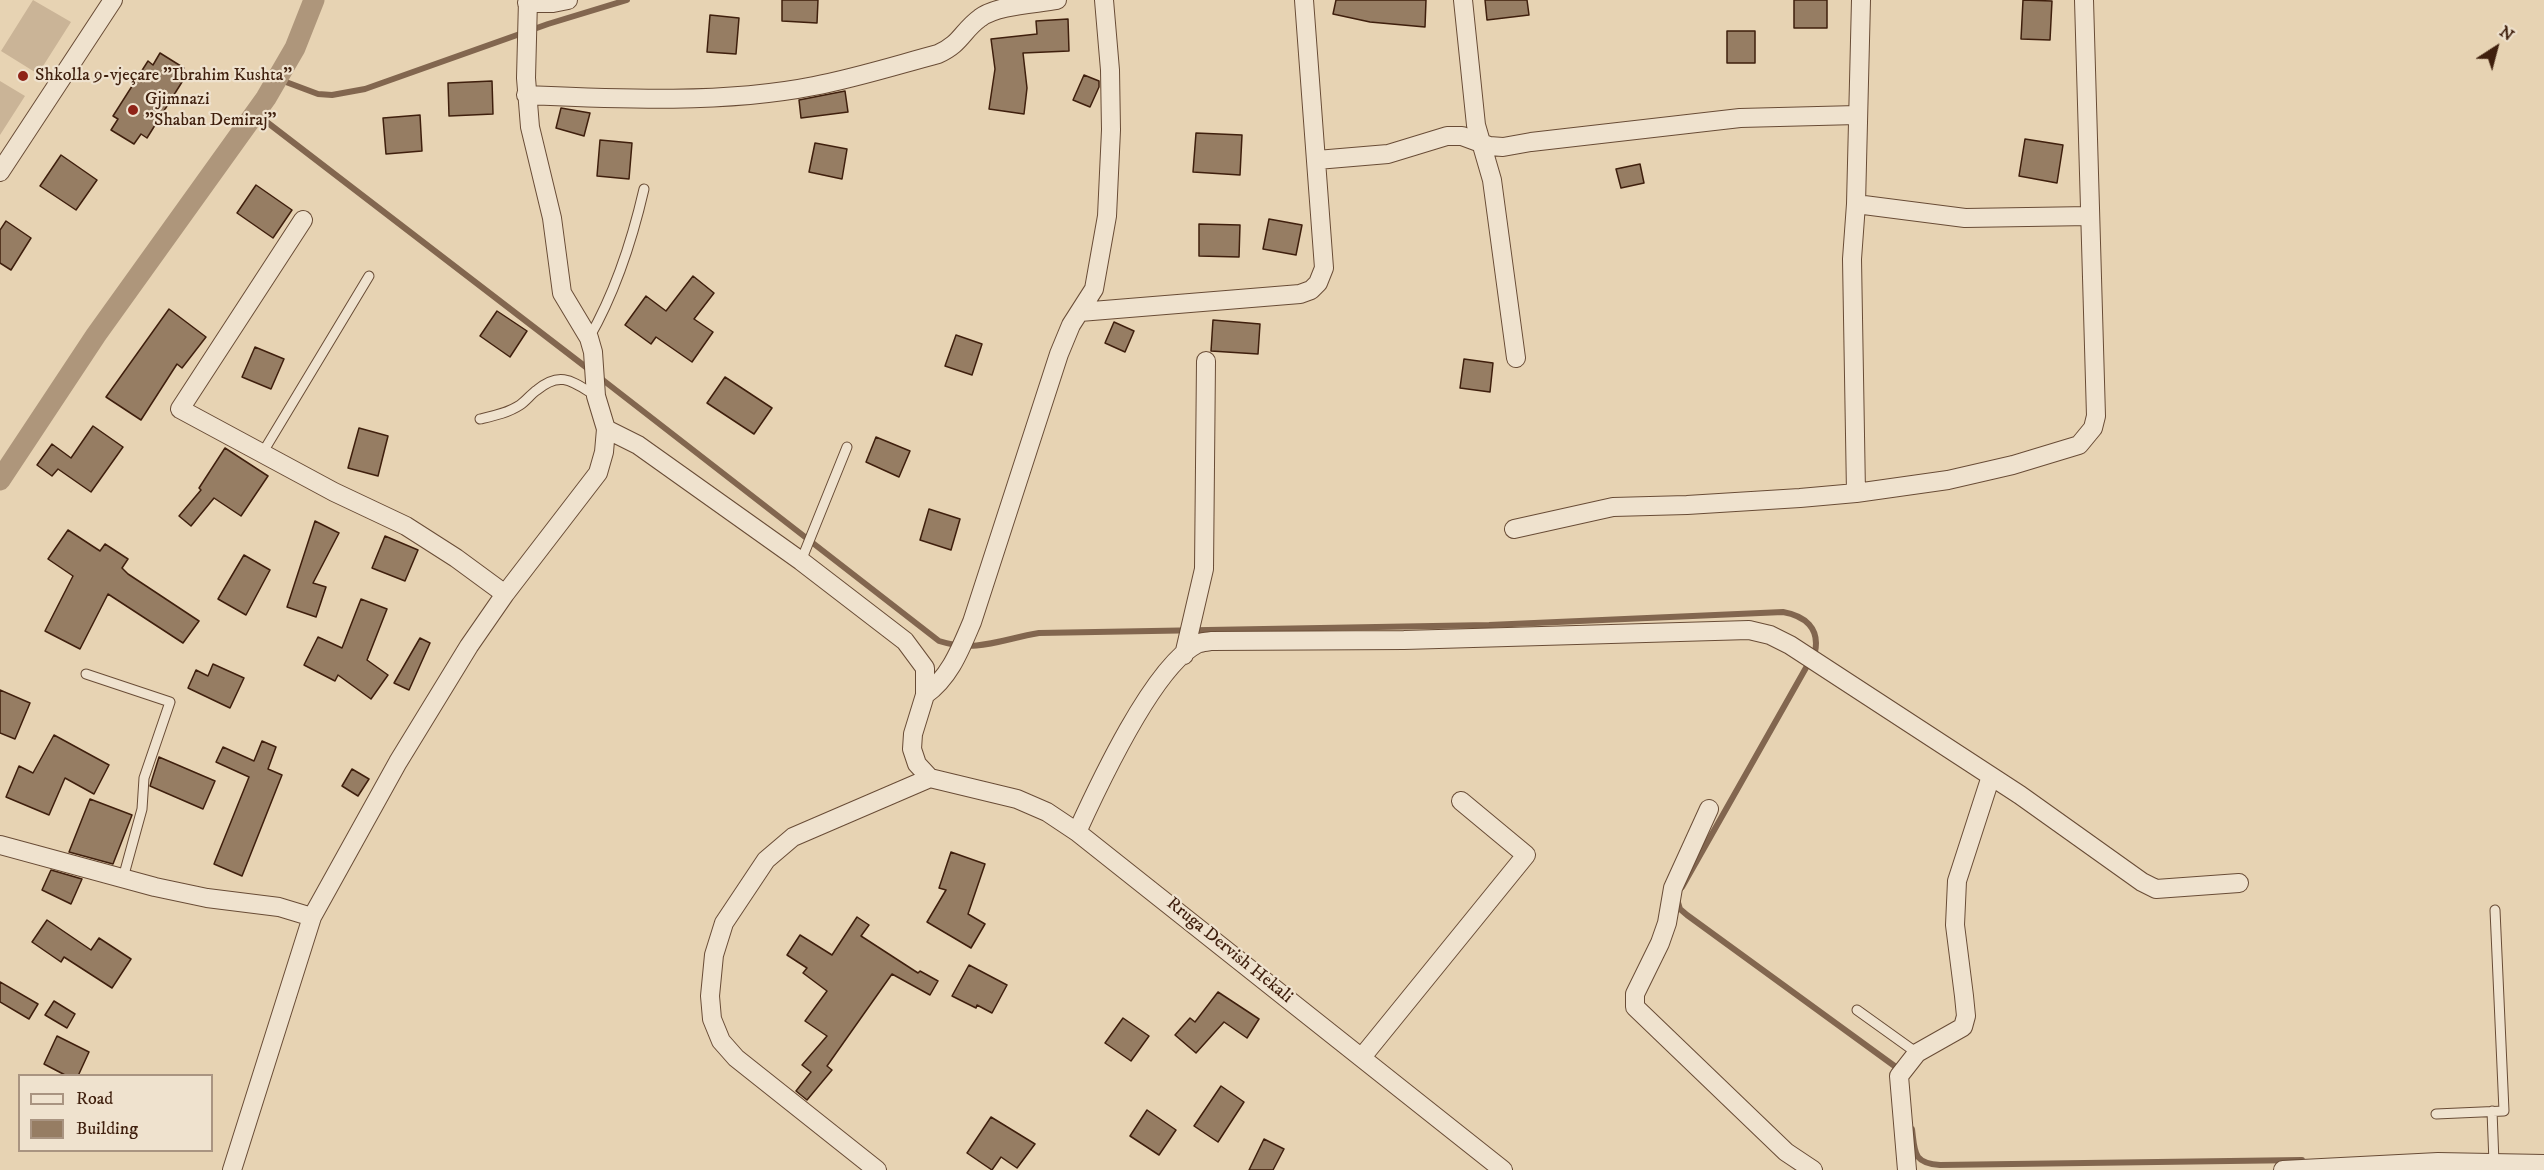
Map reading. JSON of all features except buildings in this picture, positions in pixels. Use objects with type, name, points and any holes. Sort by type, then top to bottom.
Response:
[{"type":"street","points":[[0,172],[113,0]]},
{"type":"street","points":[[232,1170],[312,917],[398,762],[470,646],[505,594],[598,473],[604,452],[606,429],[596,391],[591,345],[562,293],[552,218],[530,128],[526,95],[527,8],[568,0]]},
{"type":"street","points":[[526,95],[717,97],[813,86],[938,54],[953,47],[980,17],[991,11],[1057,0]]},
{"type":"street","points":[[925,695],[942,681],[955,660],[972,622],[1059,354],[1071,325],[1094,289],[1108,207],[1110,70],[1104,0]]},
{"type":"street","points":[[1080,312],[1300,294],[1311,290],[1318,283],[1324,268],[1304,0]]},
{"type":"street","points":[[1463,0],[1476,125],[1492,180],[1516,358]]},
{"type":"street","points":[[1856,493],[1852,259],[1856,204],[1861,0]]},
{"type":"street","points":[[1514,529],[1613,507],[1687,505],[1856,493],[1948,480],[2013,465],[2079,445],[2093,428],[2096,416],[2084,0]]},
{"type":"street","points":[[1317,160],[1388,154],[1447,136],[1462,136],[1480,143],[1503,147],[1740,117],[1857,116]]},
{"type":"street","points":[[1856,204],[1965,218],[2090,216]]},
{"type":"street","points":[[303,220],[180,409],[334,492],[406,526],[456,558],[505,594]]},
{"type":"street","points":[[1077,832],[1101,779],[1145,702],[1185,647],[1204,568],[1206,361]]},
{"type":"street","points":[[606,429],[638,445],[804,553],[906,641],[925,669],[925,695],[913,734],[912,749],[917,764],[930,778],[793,837],[766,860],[724,923],[714,956],[710,996],[712,1018],[721,1041],[736,1058],[877,1170]]},
{"type":"street","points":[[1185,647],[1210,641],[1404,640],[1749,630],[1770,635],[1790,645],[1991,776],[2108,860],[2156,889],[2239,883]]},
{"type":"street","points":[[1907,1170],[1899,1076],[1915,1056],[1963,1027],[1966,1016],[1955,926],[1957,881],[1991,776]]},
{"type":"street","name":"Rruga Dervish Hekali","points":[[930,778],[1017,799],[1047,812],[1077,832],[1503,1170]]},
{"type":"street","points":[[1362,1057],[1526,855],[1461,801]]},
{"type":"street","points":[[1709,809],[1673,888],[1667,923],[1635,994],[1635,1007],[1786,1152],[1813,1170]]},
{"type":"street","points":[[0,845],[207,898],[279,907],[312,917]]},
{"type":"street","points":[[2283,1170],[2460,1166],[2494,1163],[2544,1164]]},
{"type":"lane","points":[[591,345],[632,240],[645,189]]},
{"type":"lane","points":[[263,452],[369,276]]},
{"type":"lane","points":[[480,419],[501,414],[520,405],[547,382],[558,378],[571,380],[596,391]]},
{"type":"lane","points":[[804,553],[848,447]]},
{"type":"lane","points":[[86,674],[170,702],[144,778],[142,809],[123,878]]},
{"type":"lane","points":[[2436,1114],[2504,1111],[2495,910]]},
{"type":"lane","points":[[1857,1010],[1915,1056]]},
{"type":"lane","points":[[2492,1111],[2494,1163]]},
{"type":"shaded area","points":[[33,0],[71,22],[38,74],[1,51]]},
{"type":"shaded area","points":[[0,81],[25,96],[0,135]]},
{"type":"waterway","points":[[0,480],[96,335],[266,98],[295,48],[314,0]]},
{"type":"waterway","points":[[278,79],[318,94],[332,95],[365,89],[548,24],[627,0]]},
{"type":"waterway","points":[[255,113],[591,371]]},
{"type":"waterway","points":[[599,377],[939,641],[965,646],[989,644],[1039,633],[1489,625],[1783,612],[1809,624],[1815,636],[1815,652]]},
{"type":"waterway","points":[[1682,887],[1807,666]]},
{"type":"waterway","points":[[1677,899],[1680,909],[1687,915],[1900,1070]]},
{"type":"waterway","points":[[1912,1129],[1915,1150],[1920,1159],[1940,1165],[2302,1160]]},
{"type":"place","name":"Shkolla 9-vjeçare \"Ibrahim Kushta\"","points":[[23,76]]},
{"type":"place","name":"Gjimnazi \"Shaban Demiraj\"","points":[[133,110]]}]
